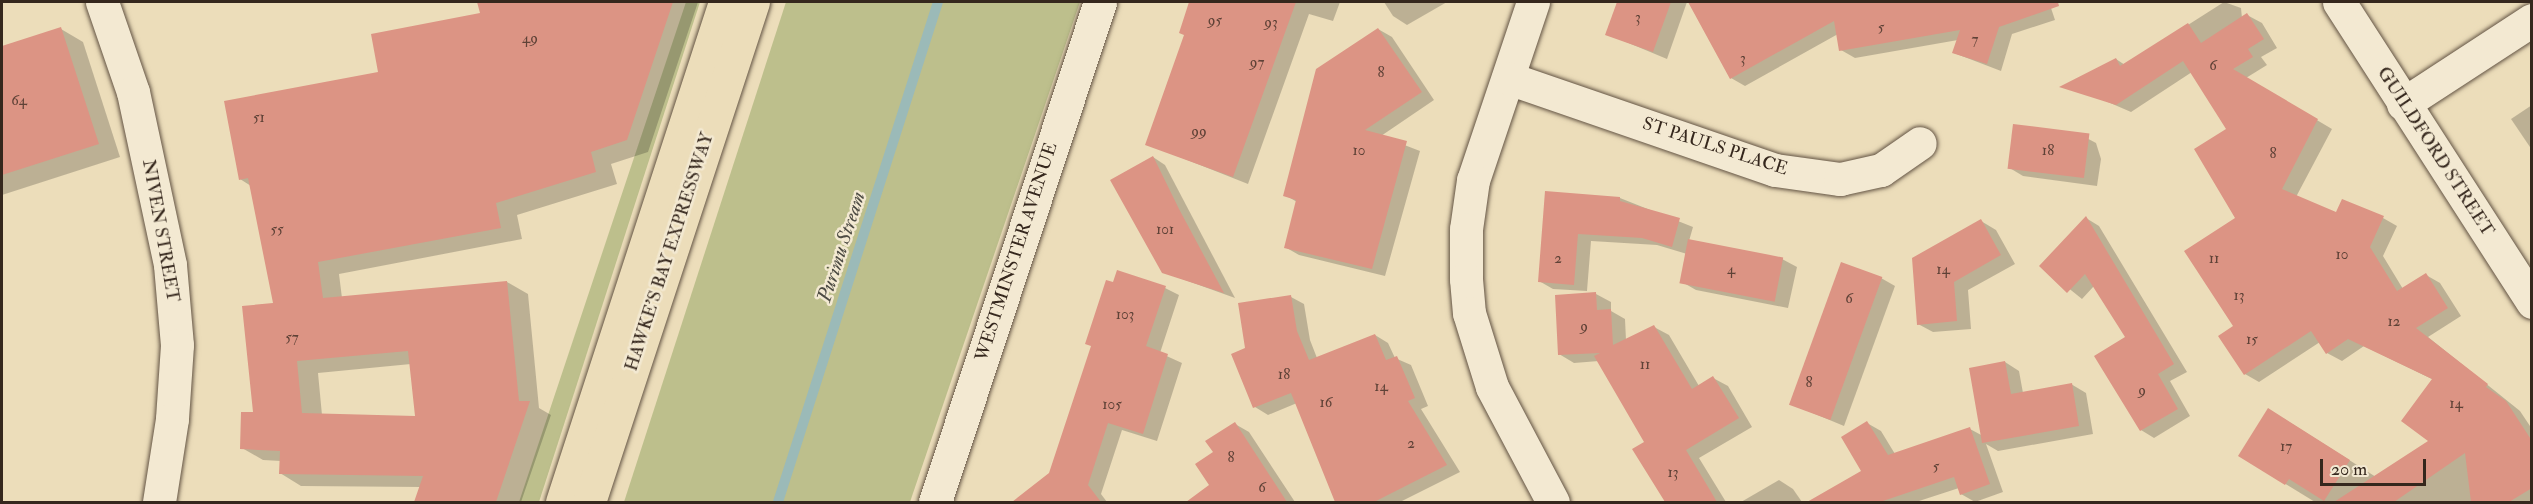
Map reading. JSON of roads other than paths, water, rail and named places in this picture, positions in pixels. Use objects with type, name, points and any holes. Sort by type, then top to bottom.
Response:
[{"type":"highway","name":"HAWKE'S BAY EXPRESSWAY","points":[[562,502],[725,2]]},
{"type":"highway","name":"HAWKE'S BAY EXPRESSWAY","points":[[589,502],[753,2]]},
{"type":"street","name":"NIVEN STREET","points":[[102,2],[133,92],[170,265],[177,345],[172,419],[159,502]]},
{"type":"street","name":"WESTMINSTER AVENUE","points":[[935,502],[1100,2]]},
{"type":"street","points":[[1533,2],[1473,180],[1466,229],[1466,279],[1475,335],[1492,387],[1539,498]]},
{"type":"street","name":"GUILDFORD STREET","points":[[2339,2],[2532,302]]},
{"type":"street","points":[[2403,104],[2532,20]]},
{"type":"street","name":"ST PAULS PLACE","points":[[1508,78],[1775,170],[1840,179],[1881,170],[1920,143]]},
{"type":"waterway","name":"Purimu Stream","points":[[778,502],[938,2]]}]
